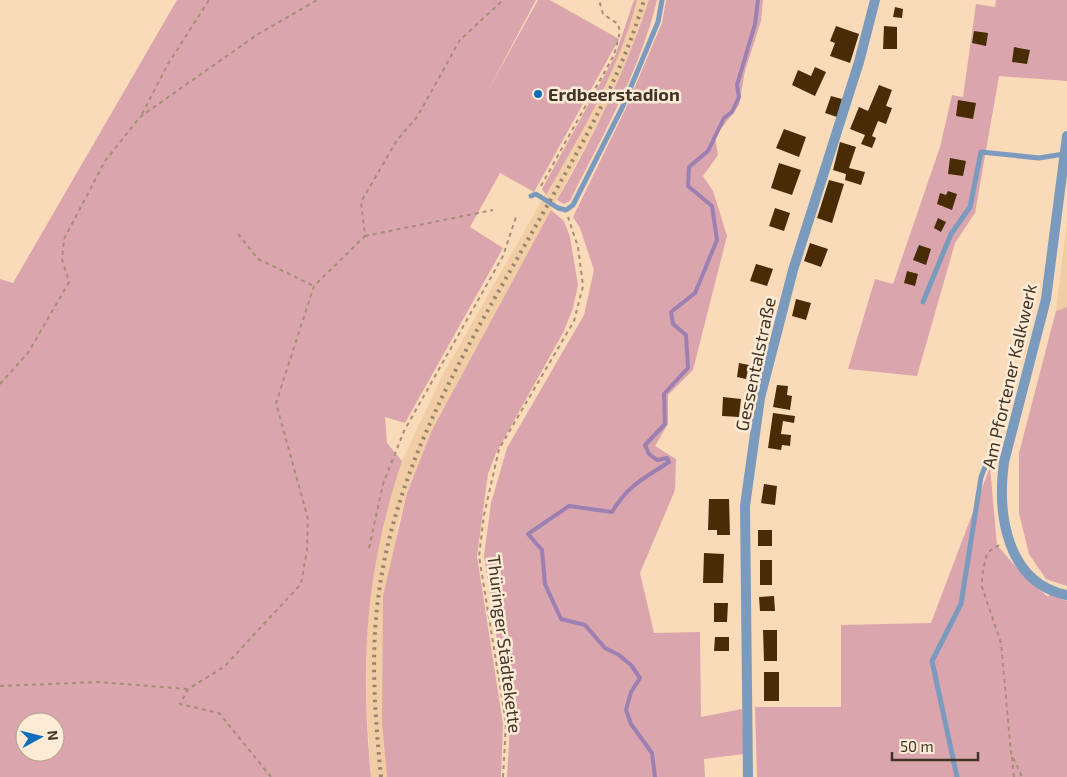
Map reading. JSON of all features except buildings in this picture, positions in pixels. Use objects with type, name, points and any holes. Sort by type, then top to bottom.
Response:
[{"type":"street","name":"Gessentalstraße","points":[[748,777],[745,506],[760,398],[793,270],[859,62],[875,0]]},
{"type":"street","name":"Am Pfortener Kalkwerk","points":[[1067,136],[1046,299],[1005,458],[1000,488],[1003,520],[1017,559],[1028,574],[1044,587],[1067,595]]},
{"type":"lane","points":[[534,195],[558,208],[566,210],[573,205],[622,108],[658,22],[662,0]]},
{"type":"lane","points":[[923,302],[951,234],[970,207],[980,152],[1039,158],[1065,154]]},
{"type":"lane","points":[[957,777],[932,661],[961,604],[981,477],[987,462],[1005,458]]},
{"type":"path","points":[[0,384],[28,353],[69,282],[62,259],[64,239],[105,161],[140,117],[168,64],[208,0]]},
{"type":"path","points":[[140,117],[258,34],[317,0]]},
{"type":"path","points":[[365,236],[361,202],[397,140],[417,117],[460,40],[503,0]]},
{"type":"path","points":[[534,195],[592,97],[619,39],[618,24],[603,14],[599,0]]},
{"type":"path","points":[[271,777],[219,713],[180,704],[188,689],[224,667],[301,584],[307,550],[308,520],[276,403],[314,286],[365,236],[493,210]]},
{"type":"path","name":"Thüringer Städtekette","points":[[503,777],[506,723],[479,556],[484,515],[499,449],[574,321],[583,286],[578,247],[566,210]]},
{"type":"path","points":[[369,548],[383,484],[404,431],[503,256],[516,217]]},
{"type":"path","points":[[238,234],[258,259],[314,286]]},
{"type":"path","points":[[1010,543],[992,548],[987,553],[982,576],[987,602],[1001,643],[1014,777]]},
{"type":"path","points":[[0,686],[99,682],[188,689]]},
{"type":"path","points":[[1012,754],[1022,777]]},
{"type":"shaded area","points":[[177,0],[536,0],[485,96],[538,0],[550,0],[619,39],[534,192],[500,173],[470,227],[503,248],[405,423],[385,417],[387,443],[402,461],[380,541],[368,618],[366,695],[371,777],[0,777],[0,279],[13,283]]},
{"type":"shaded area","points":[[634,0],[637,0],[629,26],[610,76],[586,124],[546,195],[542,189],[615,56]]},
{"type":"shaded area","points":[[637,0],[649,0],[625,67],[603,114],[432,430],[407,493],[397,529],[382,724],[387,777],[371,777],[365,682],[368,611],[375,560],[386,510],[402,461],[442,376],[593,110]]},
{"type":"shaded area","points":[[649,0],[657,0],[641,52],[607,128],[570,201],[564,204],[557,200],[584,152],[620,77]]},
{"type":"shaded area","points":[[666,0],[763,0],[761,21],[745,71],[739,105],[715,137],[718,155],[703,176],[713,191],[727,236],[693,370],[668,395],[668,424],[655,446],[676,459],[675,490],[640,573],[654,633],[700,632],[701,717],[742,709],[744,754],[704,759],[705,777],[507,777],[510,726],[484,556],[491,503],[507,448],[584,315],[594,270],[580,228],[573,217],[625,110],[662,23]]},
{"type":"shaded area","points":[[996,0],[1067,0],[1067,81],[999,76],[975,213],[955,243],[917,376],[848,369],[875,279],[893,284],[940,147],[952,95],[963,97],[976,4],[995,7]]},
{"type":"shaded area","points":[[551,210],[564,221],[570,237],[578,285],[573,308],[564,331],[496,453],[488,474],[477,556],[503,724],[501,777],[387,777],[382,724],[383,596],[407,493],[432,430]]},
{"type":"shaded area","points":[[1067,221],[1067,311],[1056,311]]},
{"type":"shaded area","points":[[1067,307],[1067,586],[1046,579],[1029,554],[1019,513],[1019,453],[1056,311]]},
{"type":"shaded area","points":[[990,467],[997,545],[1022,574],[1048,597],[1050,594],[1067,601],[1067,777],[757,777],[755,707],[841,707],[841,625],[931,623]]},
{"type":"waterway","points":[[655,777],[652,753],[631,724],[626,710],[631,692],[640,678],[631,665],[619,655],[605,648],[585,625],[561,619],[545,584],[542,550],[528,534],[569,506],[612,512],[630,489],[669,462],[667,458],[657,460],[649,454],[645,445],[665,424],[664,394],[688,368],[686,335],[673,324],[671,312],[695,293],[717,240],[712,206],[688,186],[689,167],[708,151],[724,118],[732,112],[739,97],[737,85],[755,24],[758,0]]},
{"type":"railway","points":[[381,777],[374,684],[376,615],[389,541],[403,491],[443,395],[613,83],[644,0]]},
{"type":"place","name":"Erdbeerstadion","points":[[538,94]]}]
